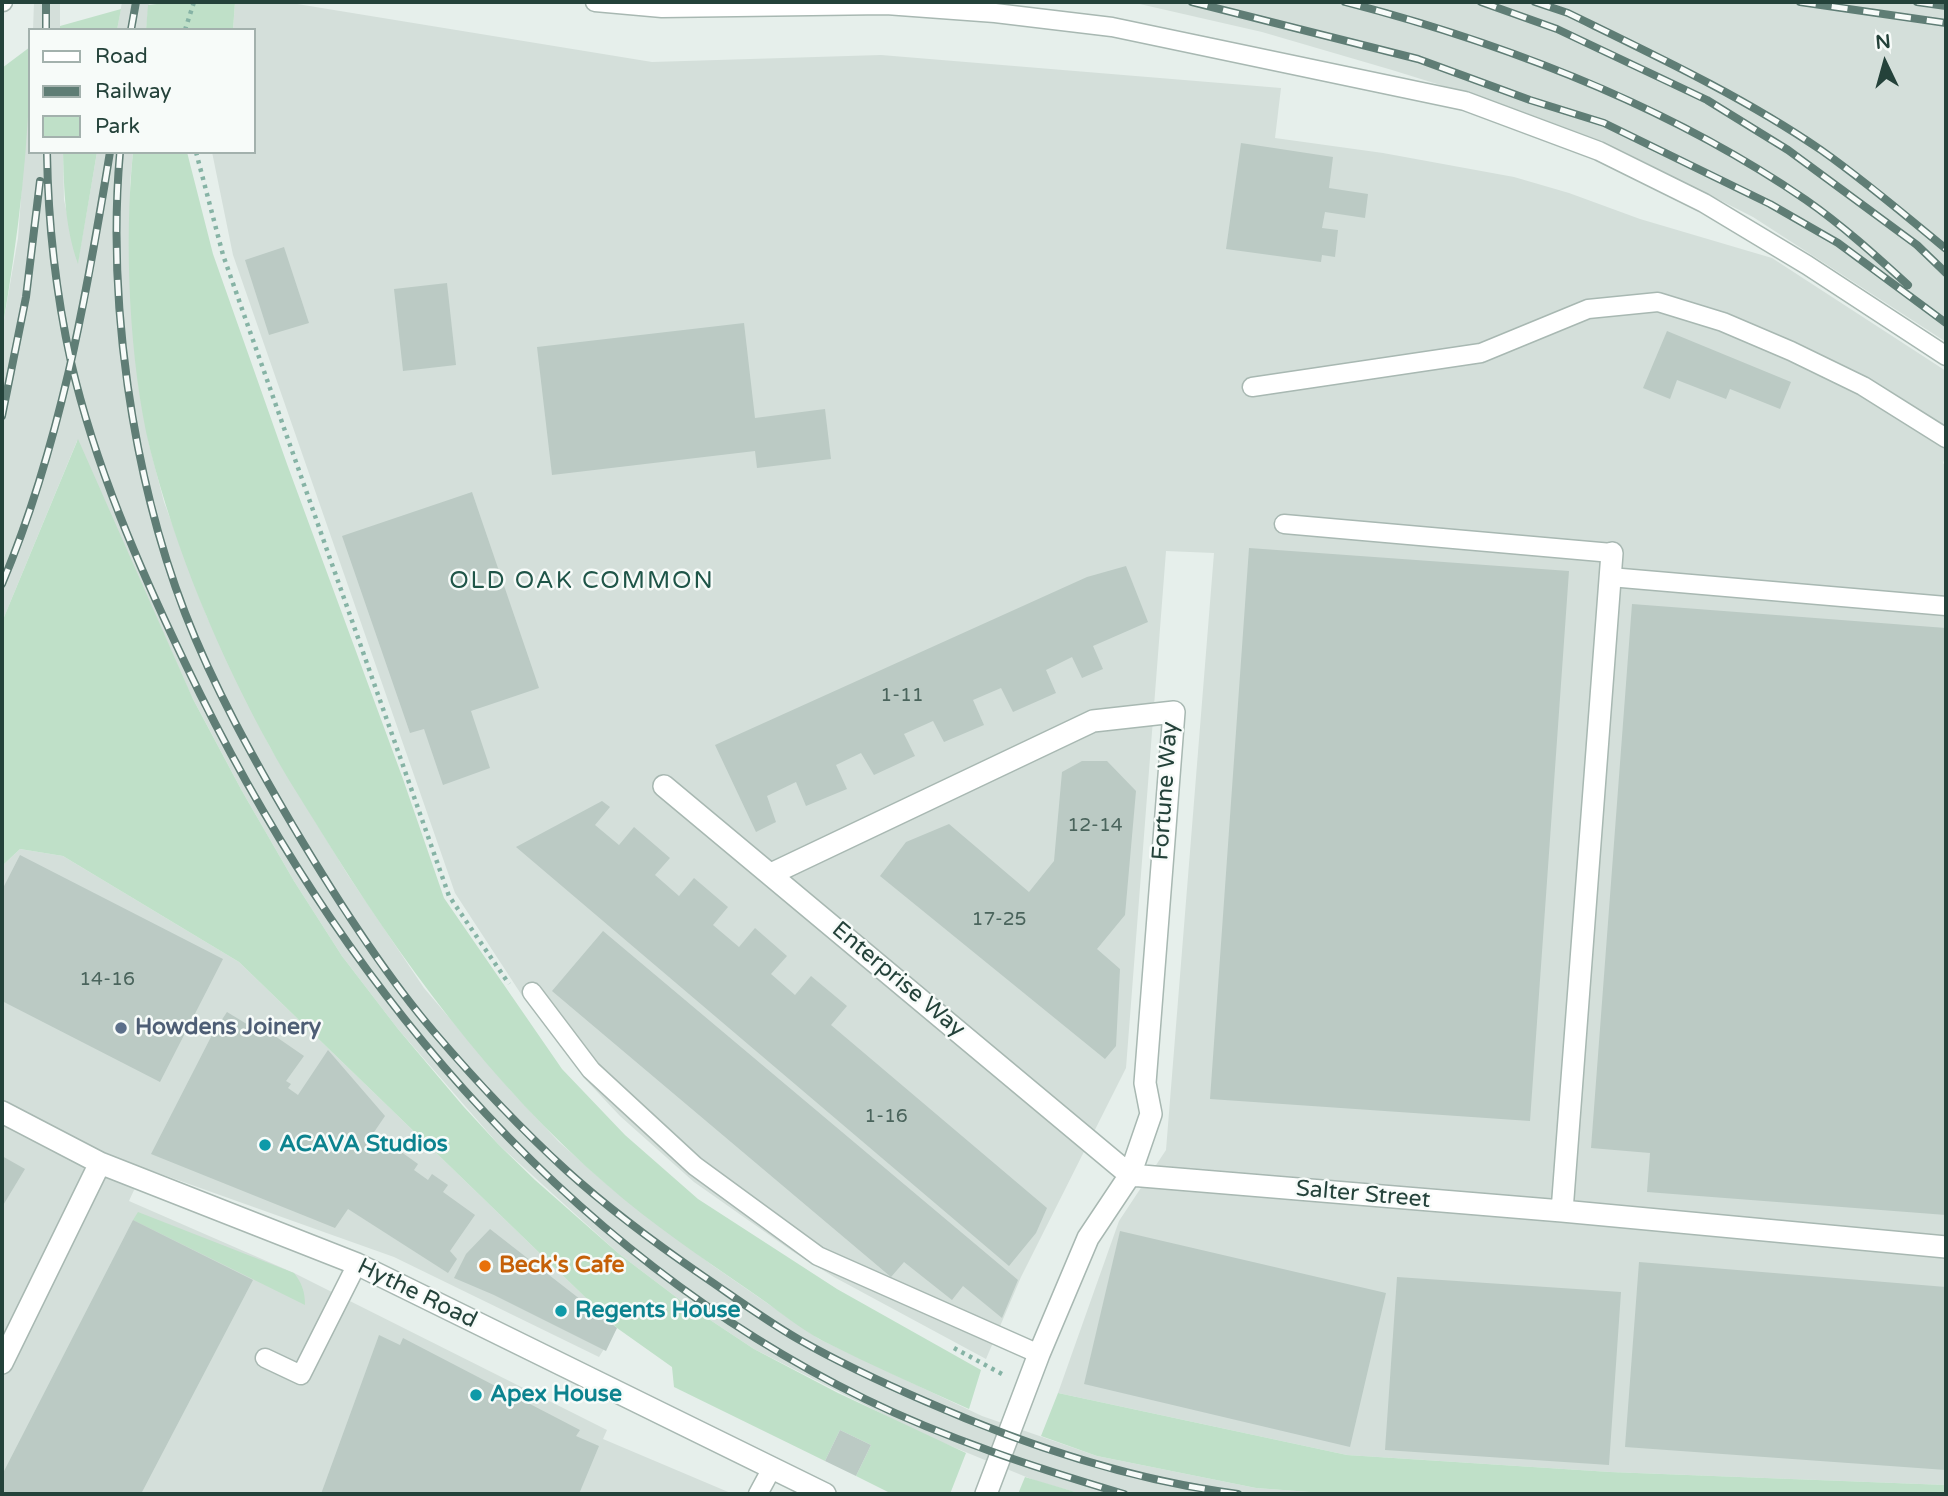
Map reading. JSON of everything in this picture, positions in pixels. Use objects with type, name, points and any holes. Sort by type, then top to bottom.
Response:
[{"type":"street","points":[[1562,1211],[1612,553]]},
{"type":"street","name":"Fortune Way","points":[[771,874],[1093,721],[1174,712],[1144,1083],[1151,1114],[1130,1175]]},
{"type":"street","name":"Enterprise Way","points":[[664,786],[1130,1175]]},
{"type":"street","name":"Hythe Road","points":[[2,1112],[100,1163],[357,1264],[825,1494]]},
{"type":"street","points":[[2,1363],[100,1163]]},
{"type":"street","points":[[986,1494],[1088,1238],[1130,1175]]},
{"type":"street","name":"Salter Street","points":[[1130,1175],[1562,1211],[1946,1247]]},
{"type":"lane","points":[[595,2],[662,8],[886,5],[995,13],[1112,27],[1465,101],[1599,151],[1704,202],[1807,265],[1946,356]]},
{"type":"lane","points":[[1252,387],[1481,353],[1588,309],[1658,302],[1723,322],[1791,351],[1863,386],[1946,438]]},
{"type":"lane","points":[[1284,524],[1612,553]]},
{"type":"lane","points":[[1610,578],[1946,606]]},
{"type":"lane","points":[[532,992],[591,1070],[695,1166],[818,1256],[1040,1354]]},
{"type":"lane","points":[[265,1358],[301,1375],[357,1264]]},
{"type":"lane","points":[[758,1494],[772,1468]]},
{"type":"path","points":[[186,28],[194,2]]},
{"type":"path","points":[[197,154],[223,255],[449,896],[512,989]]},
{"type":"path","points":[[951,1346],[1027,1388]]},
{"type":"shaded area","points":[[34,2],[60,2],[60,28],[33,28]]},
{"type":"shaded area","points":[[122,2],[149,2],[146,28],[117,28]]},
{"type":"shaded area","points":[[235,2],[285,2],[652,62],[881,55],[1281,88],[1275,138],[1383,153],[1514,177],[1569,193],[1640,219],[1772,258],[1946,371],[1946,455],[1943,463],[1946,466],[1946,1485],[1610,1472],[1347,1455],[1058,1393],[1119,1221],[1166,1150],[1214,553],[1166,551],[1126,1068],[1021,1277],[986,1359],[834,1277],[694,1182],[620,1116],[586,1080],[521,994],[455,893],[233,255],[212,154],[256,154],[256,28],[233,28]]},
{"type":"shaded area","points":[[1131,2],[1946,2],[1946,342],[1753,217],[1605,142],[1495,102],[1392,70],[1262,32]]},
{"type":"shaded area","points":[[28,104],[28,154],[63,154],[64,200],[78,262],[97,154],[133,154],[130,184],[130,285],[139,389],[149,444],[164,502],[207,617],[270,747],[348,875],[424,988],[512,1092],[559,1142],[611,1188],[712,1265],[819,1339],[982,1416],[1097,1456],[1256,1488],[1337,1494],[1082,1494],[1036,1481],[924,1435],[754,1349],[680,1300],[618,1253],[499,1145],[398,1029],[342,956],[294,881],[191,695],[77,441],[2,622],[2,331],[18,238]]},
{"type":"shaded area","points":[[20,849],[63,856],[239,962],[617,1328],[599,1357],[394,1257],[144,1168],[129,1201],[294,1273],[607,1430],[603,1439],[733,1494],[2,1494],[2,866]]},
{"type":"green space","points":[[174,2],[235,2],[233,28],[146,28],[148,5]]},
{"type":"green space","points":[[121,9],[117,28],[60,26]]},
{"type":"green space","points":[[28,48],[28,118],[22,189],[2,331],[2,68]]},
{"type":"green space","points":[[63,154],[97,154],[78,264],[68,223]]},
{"type":"green space","points":[[133,154],[188,154],[213,254],[444,898],[562,1069],[625,1135],[698,1199],[837,1289],[981,1370],[969,1409],[813,1335],[677,1240],[624,1199],[524,1106],[450,1019],[382,926],[288,778],[251,712],[216,639],[173,526],[150,449],[137,378],[130,301],[130,187]]},
{"type":"green space","points":[[78,439],[193,699],[242,791],[294,881],[342,956],[398,1029],[463,1106],[535,1180],[618,1253],[680,1300],[754,1349],[838,1393],[966,1453],[950,1494],[892,1494],[856,1476],[871,1445],[840,1430],[825,1461],[674,1387],[672,1367],[617,1328],[239,962],[63,856],[20,849],[2,866],[2,622]]},
{"type":"green space","points":[[138,1212],[294,1273],[302,1288],[305,1305],[133,1220]]},
{"type":"green space","points":[[1058,1393],[1347,1455],[1610,1472],[1946,1485],[1946,1494],[1337,1494],[1256,1488],[1097,1456],[1041,1436]]},
{"type":"green space","points":[[1025,1477],[1082,1494],[1018,1494]]},
{"type":"building","points":[[1241,143],[1333,157],[1329,188],[1368,194],[1365,218],[1325,212],[1322,228],[1338,230],[1335,257],[1322,255],[1321,262],[1226,249]]},
{"type":"building","points":[[284,247],[309,323],[269,335],[245,260]]},
{"type":"building","points":[[447,283],[456,365],[403,371],[394,289]]},
{"type":"building","points":[[744,323],[755,418],[825,409],[831,459],[757,468],[755,451],[552,475],[537,347]]},
{"type":"building","points":[[1667,331],[1791,382],[1780,409],[1730,389],[1726,399],[1677,380],[1670,399],[1643,388]]},
{"type":"building","points":[[472,492],[539,688],[471,711],[490,768],[443,785],[424,729],[410,733],[342,536]]},
{"type":"building","points":[[1249,548],[1569,571],[1530,1121],[1210,1099]]},
{"type":"building","points":[[1126,566],[1148,622],[1093,646],[1103,669],[1082,678],[1072,657],[1046,670],[1056,693],[1013,712],[1001,688],[973,700],[984,725],[944,742],[933,721],[904,734],[915,756],[874,775],[861,753],[836,765],[847,789],[806,806],[796,782],[767,796],[776,822],[756,832],[715,745],[1087,577]]},
{"type":"building","points":[[1632,604],[1946,628],[1946,1215],[1647,1192],[1650,1153],[1591,1148]]},
{"type":"building","points":[[1082,761],[1107,761],[1136,791],[1125,915],[1097,949],[1120,969],[1116,1046],[1105,1059],[880,876],[906,842],[949,824],[1029,892],[1054,861],[1062,772]]},
{"type":"building","points":[[602,801],[610,807],[595,825],[619,845],[634,827],[670,858],[655,875],[679,896],[694,878],[728,907],[713,925],[739,947],[755,928],[787,956],[771,974],[795,995],[811,976],[847,1006],[831,1025],[1047,1208],[1036,1233],[1009,1266],[516,847]]},
{"type":"building","points":[[20,855],[223,959],[160,1082],[2,1001],[2,890]]},
{"type":"building","points":[[603,931],[1018,1280],[1002,1318],[963,1286],[952,1300],[904,1262],[891,1277],[552,991]]},
{"type":"building","name":"ACAVA Studios","points":[[227,1012],[255,1029],[259,1025],[304,1056],[286,1081],[291,1084],[288,1088],[298,1095],[328,1050],[385,1116],[368,1141],[381,1149],[386,1141],[418,1164],[414,1170],[428,1180],[432,1174],[448,1185],[443,1192],[475,1215],[450,1251],[457,1259],[448,1273],[348,1209],[335,1228],[151,1154],[213,1033]]},
{"type":"building","points":[[2,1156],[25,1169],[2,1207]]},
{"type":"building","points":[[133,1220],[253,1280],[141,1494],[2,1494],[2,1475]]},
{"type":"building","name":"Regents House","points":[[490,1229],[617,1328],[606,1351],[454,1278],[466,1254]]},
{"type":"building","points":[[1120,1231],[1386,1293],[1350,1447],[1084,1384]]},
{"type":"building","points":[[1639,1262],[1946,1287],[1946,1470],[1625,1447]]},
{"type":"building","points":[[1397,1277],[1621,1292],[1609,1465],[1385,1450]]},
{"type":"building","points":[[379,1335],[400,1345],[403,1338],[580,1430],[576,1436],[599,1446],[579,1494],[321,1494]]},
{"type":"building","points":[[840,1430],[871,1445],[856,1476],[825,1461]]},
{"type":"railway","points":[[46,2],[46,28]]},
{"type":"railway","points":[[131,28],[136,2]]},
{"type":"railway","points":[[1192,2],[1418,59],[1530,100],[1604,123],[1770,204],[1838,243],[1946,323]]},
{"type":"railway","points":[[1345,2],[1466,37],[1525,58],[1584,81],[1698,135],[1806,200],[1908,285]]},
{"type":"railway","points":[[1481,2],[1557,29],[1707,100],[1788,150],[1917,245],[1946,273]]},
{"type":"railway","points":[[1535,2],[1568,13],[1697,77],[1791,130],[1885,198],[1946,249]]},
{"type":"railway","points":[[1800,2],[1946,23]]},
{"type":"railway","points":[[1917,2],[1946,6]]},
{"type":"railway","points":[[47,154],[54,258],[71,362],[92,439],[120,516],[185,663],[244,777],[310,886],[383,991],[463,1089],[552,1180],[648,1263],[753,1336],[896,1414],[1025,1463],[1124,1494]]},
{"type":"railway","points":[[2,584],[40,479],[69,371],[110,154]]},
{"type":"railway","points":[[120,154],[117,267],[121,327],[138,446],[166,560],[208,668],[263,775],[359,932],[434,1032],[515,1121],[599,1198],[685,1264],[798,1339],[911,1395],[1041,1447],[1158,1480],[1238,1494]]},
{"type":"railway","points":[[2,416],[26,297],[40,181]]},
{"type":"place","name":"Howdens Joinery","points":[[121,1028]]},
{"type":"place","name":"ACAVA Studios","points":[[265,1145]]},
{"type":"place","name":"Beck's Cafe","points":[[485,1266]]},
{"type":"place","name":"Regents House","points":[[561,1311]]},
{"type":"place","name":"Apex House","points":[[476,1395]]},
{"type":"district","name":"OLD OAK COMMON","points":[[582,582]]}]
